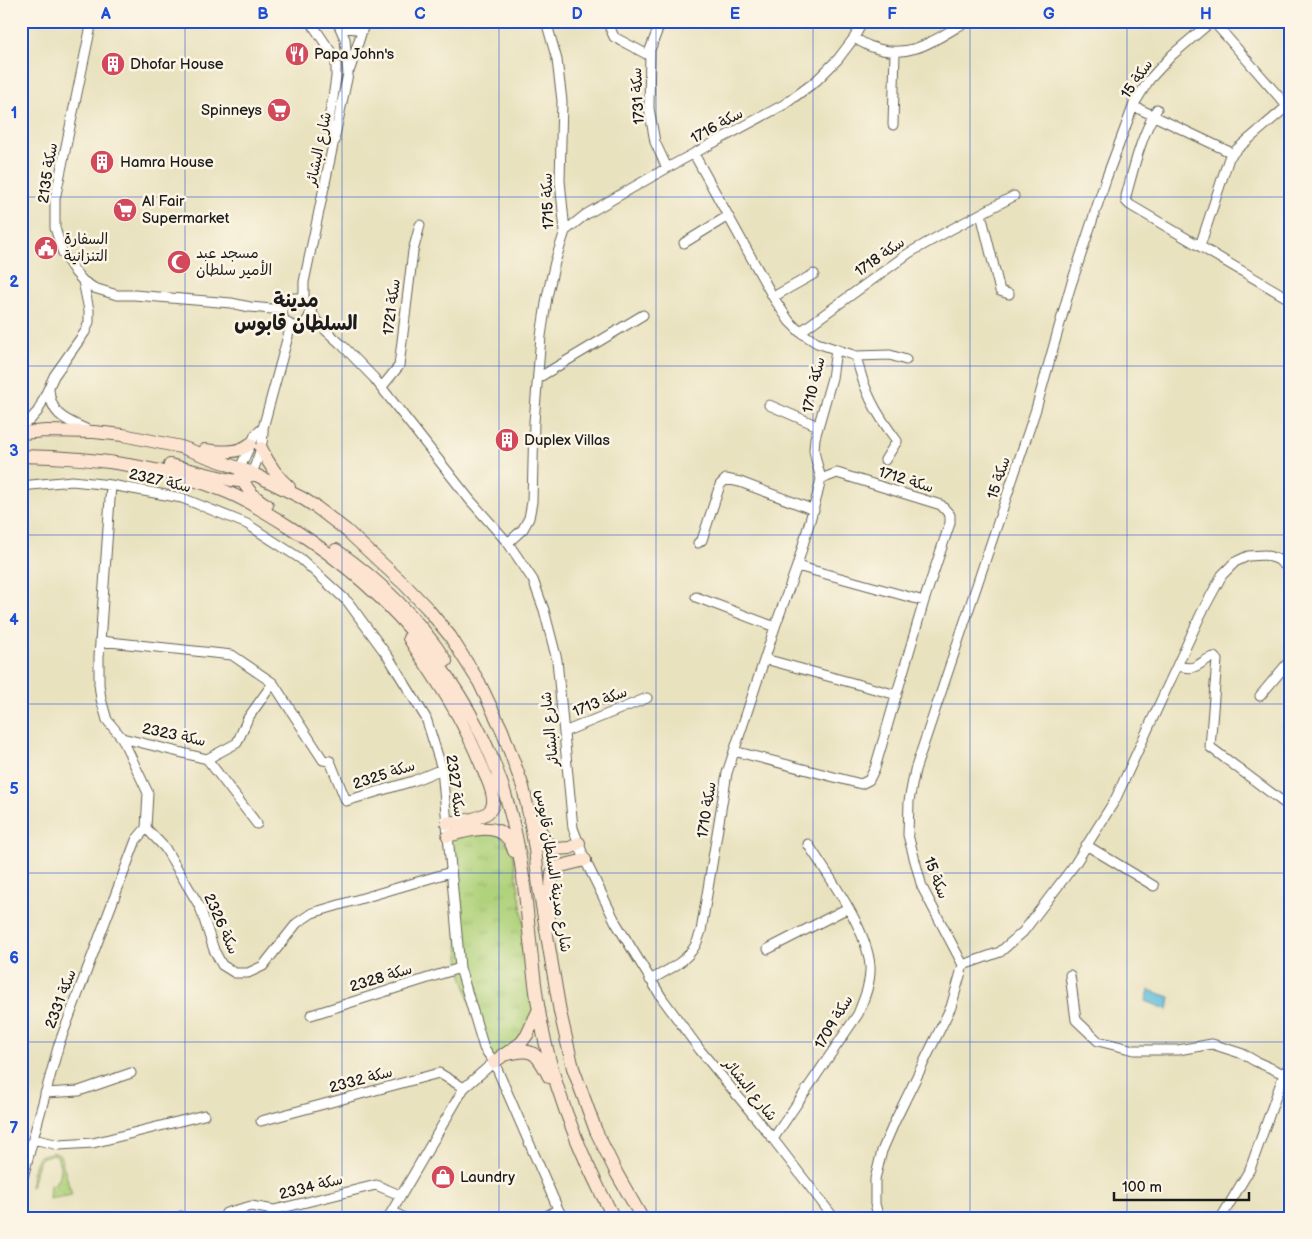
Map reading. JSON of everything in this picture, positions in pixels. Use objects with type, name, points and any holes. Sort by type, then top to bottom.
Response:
[{"type":"main road","name":"شارع مدينة السلطان قابوس","points":[[21,433],[46,431],[94,432],[123,435],[181,447],[302,498],[346,530],[405,585],[450,636],[480,682],[517,769],[526,800],[560,1012],[573,1068],[596,1130],[617,1174],[642,1218]]},
{"type":"main road","points":[[181,447],[235,451],[256,446],[281,480],[302,498]]},
{"type":"main road","points":[[21,456],[53,449],[110,454],[174,466],[231,480],[245,474],[248,490],[254,497],[294,521],[350,559],[396,599],[425,631],[463,687],[479,716],[488,739],[491,756]]},
{"type":"main road","name":"شارع مدينة السلطان قابوس","points":[[21,456],[93,459],[136,465],[173,474],[228,492],[265,512],[316,544],[364,583],[390,608],[432,656],[462,698],[480,730],[504,792],[512,817],[522,874],[539,1009],[549,1057],[569,1119],[585,1160],[614,1218]]},
{"type":"main road","points":[[390,608],[450,702],[475,748],[492,796],[492,807],[486,814],[474,819],[447,822]]},
{"type":"main road","points":[[526,800],[546,842],[555,849],[570,848],[579,843]]},
{"type":"main road","points":[[448,836],[483,829],[499,831],[509,839],[522,874]]},
{"type":"main road","points":[[547,937],[552,873],[557,868],[585,860]]},
{"type":"main road","points":[[498,1058],[521,1043],[527,1035],[539,1009]]},
{"type":"main road","points":[[498,1058],[523,1051],[540,1058],[569,1119]]},
{"type":"street","name":"سكة 2135","points":[[92,21],[55,199],[55,228],[63,253],[75,272],[83,281],[94,288],[116,295],[134,295],[283,310]]},
{"type":"street","points":[[310,21],[331,52],[336,63],[336,77],[328,123],[335,140]]},
{"type":"street","name":"سكة 1715","points":[[508,543],[523,528],[529,518],[532,502],[534,422],[541,336],[555,262],[565,231],[560,181],[562,101],[557,60],[546,21]]},
{"type":"street","points":[[607,21],[614,37],[650,56]]},
{"type":"street","name":"سكة 1731","points":[[661,21],[650,50],[649,108],[655,142],[667,168]]},
{"type":"street","name":"سكة 1716","points":[[565,231],[585,215],[667,168],[786,104],[816,81],[838,59],[854,38],[863,21]]},
{"type":"street","points":[[854,38],[872,47],[895,52],[910,51],[923,46],[967,21]]},
{"type":"street","points":[[1200,246],[1232,153],[1289,105],[1212,21]]},
{"type":"street","name":"سكة 15","points":[[963,965],[922,888],[908,835],[909,801],[915,770],[1036,409],[1070,288],[1106,179],[1133,106],[1149,80],[1172,55],[1212,21]]},
{"type":"street","points":[[339,24],[356,29],[364,23]]},
{"type":"street","points":[[348,74],[364,23]]},
{"type":"street","name":"شارع البشائر","points":[[300,298],[348,74],[345,39],[339,24]]},
{"type":"street","points":[[893,126],[895,52]]},
{"type":"street","points":[[1133,106],[1156,113],[1232,153]]},
{"type":"street","points":[[1156,113],[1150,122],[1138,156],[1126,200],[1130,205],[1291,300]]},
{"type":"street","points":[[694,154],[773,297],[789,321],[800,332],[817,343],[856,356],[890,355],[906,360]]},
{"type":"street","name":"سكة 1718","points":[[800,332],[909,253],[948,230],[1014,196]]},
{"type":"street","points":[[981,214],[1000,291],[1009,294]]},
{"type":"street","points":[[684,243],[728,216]]},
{"type":"street","name":"سكة 1721","points":[[381,388],[399,366],[413,251],[420,226]]},
{"type":"street","points":[[773,297],[814,274]]},
{"type":"street","points":[[21,426],[38,411],[54,376],[85,332],[89,322],[89,310],[83,281]]},
{"type":"street","points":[[303,324],[308,319],[311,310],[307,302],[300,298],[286,301],[283,310],[287,322],[291,325],[303,324],[322,327]]},
{"type":"street","name":"شارع البشائر","points":[[311,310],[313,316],[322,327],[374,378],[470,500],[508,543],[534,580],[557,660],[573,828],[585,860],[616,923],[662,998],[700,1050],[773,1139],[834,1218]]},
{"type":"street","points":[[538,378],[643,315]]},
{"type":"street","points":[[245,474],[256,446],[255,435],[263,428],[291,325]]},
{"type":"street","name":"سكة 1710","points":[[650,980],[682,962],[696,945],[701,931],[727,773],[814,510],[821,479],[814,450],[815,438],[832,378],[836,350]]},
{"type":"street","points":[[856,356],[860,376],[870,398],[881,420],[897,441],[885,460]]},
{"type":"street","points":[[49,388],[54,409],[65,420],[94,432]]},
{"type":"street","name":"سكة 1710","points":[[768,405],[818,426]]},
{"type":"street","name":"سكة 1712","points":[[734,752],[860,784],[869,780],[875,768],[924,601],[950,523],[950,514],[941,505],[837,473],[821,479]]},
{"type":"street","points":[[698,543],[702,540],[720,485],[726,479],[740,482],[814,510]]},
{"type":"street","name":"سكة 2327","points":[[21,486],[72,481],[111,484],[182,498],[247,524],[301,559],[348,602],[389,658],[426,718],[442,769],[460,968],[484,1048],[498,1058],[562,1218]]},
{"type":"street","name":"سكة 2323","points":[[111,484],[100,641],[99,684],[107,720],[122,738],[148,793],[146,828]]},
{"type":"street","points":[[879,1218],[875,1204],[875,1179],[882,1151],[951,1007],[963,965],[1000,952],[1023,932],[1075,864],[1114,800],[1201,614],[1222,575],[1235,562],[1248,556],[1265,555],[1277,559],[1291,570]]},
{"type":"street","points":[[797,566],[924,601]]},
{"type":"street","points":[[696,597],[775,627]]},
{"type":"street","points":[[100,641],[232,655],[273,683]]},
{"type":"street","points":[[1177,666],[1192,668],[1208,658],[1214,657],[1217,660],[1210,747],[1291,808]]},
{"type":"street","points":[[765,659],[897,695]]},
{"type":"street","points":[[1260,696],[1291,659]]},
{"type":"street","name":"سكة 2323","points":[[122,738],[207,759],[237,743],[248,718],[273,683]]},
{"type":"street","name":"سكة 2325","points":[[273,683],[322,760],[330,761],[346,801],[413,781],[442,769]]},
{"type":"street","name":"سكة 1713","points":[[564,732],[647,698]]},
{"type":"street","points":[[207,759],[257,824]]},
{"type":"street","name":"سكة 2326","points":[[146,828],[164,848],[200,907],[214,950],[222,965],[234,972],[248,973],[263,966],[298,922],[312,913],[451,872]]},
{"type":"street","name":"سكة 2331","points":[[21,1185],[59,1044],[136,840],[146,828]]},
{"type":"street","name":"سكة 1709","points":[[773,1139],[858,1014],[869,981],[870,967],[867,947],[848,908],[808,844]]},
{"type":"street","points":[[1086,845],[1154,886]]},
{"type":"street","points":[[768,949],[848,908]]},
{"type":"street","name":"سكة 2328","points":[[310,1015],[460,968]]},
{"type":"street","points":[[1070,975],[1076,1020],[1098,1041],[1134,1050],[1178,1050],[1212,1044],[1243,1054],[1284,1074]]},
{"type":"street","points":[[404,1218],[390,1214],[400,1195],[464,1088],[498,1058]]},
{"type":"street","points":[[1221,1218],[1250,1170],[1284,1074],[1291,1064]]},
{"type":"street","points":[[45,1093],[79,1091],[131,1073]]},
{"type":"street","name":"سكة 2332","points":[[262,1121],[439,1073],[464,1088]]},
{"type":"street","points":[[33,1139],[59,1145],[93,1143],[204,1115]]},
{"type":"street","name":"سكة 2334","points":[[226,1213],[251,1206],[274,1210],[376,1185],[400,1195]]},
{"type":"street","points":[[544,1218],[558,1209]]},
{"type":"green space","points":[[498,832],[513,852],[537,1009],[526,1034],[494,1060],[485,1048],[460,969],[449,837]]},
{"type":"green space","points":[[53,1152],[60,1155],[72,1195],[49,1199],[50,1184],[54,1185],[59,1180],[61,1170],[57,1156],[53,1154],[41,1158],[36,1169],[32,1187],[30,1187],[33,1170],[39,1156]]},
{"type":"water","points":[[1149,990],[1170,997],[1168,1010],[1146,1001]]},
{"type":"place","name":"Papa John's","points":[[297,54]]},
{"type":"place","name":"Dhofar House","points":[[113,64]]},
{"type":"place","name":"Spinneys","points":[[279,110]]},
{"type":"place","name":"Hamra House","points":[[102,162]]},
{"type":"place","name":"Al Fair Supermarket","points":[[125,210]]},
{"type":"place","name":"السفارة التنزانية","points":[[46,248]]},
{"type":"place","name":"مسجد عبد الأمير سلطان","points":[[179,262]]},
{"type":"place","name":"Duplex Villas","points":[[507,440]]},
{"type":"place","name":"Laundry","points":[[443,1177]]},
{"type":"district","name":"مدينة السلطان قابوس","points":[[296,312]]}]
